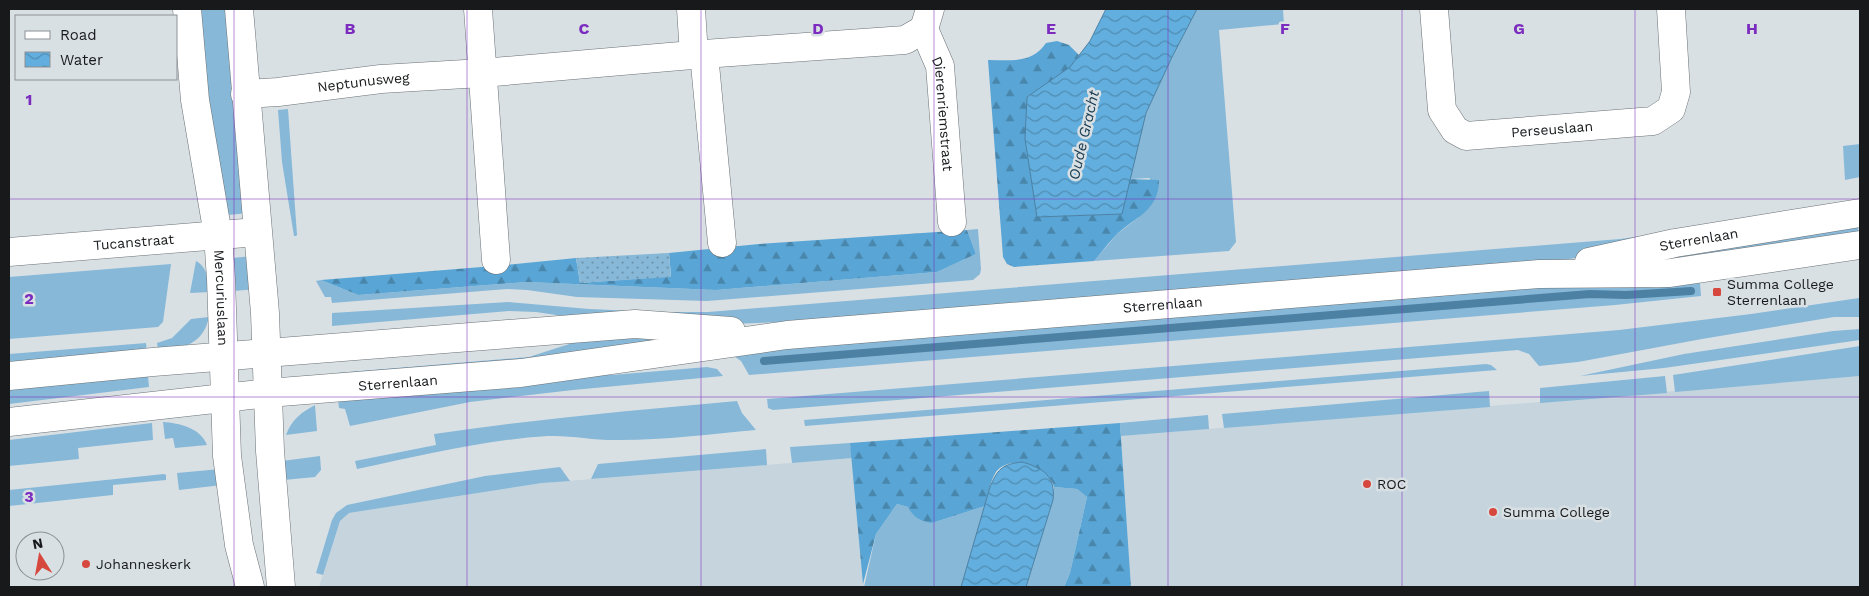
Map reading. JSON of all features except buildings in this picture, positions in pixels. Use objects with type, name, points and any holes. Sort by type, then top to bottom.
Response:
[{"type":"street","name":"Mercuriuslaan","points":[[187,9],[195,100],[218,235],[222,284],[226,456],[239,545],[250,587]]},
{"type":"street","points":[[239,9],[257,232],[266,315],[270,451],[281,587]]},
{"type":"street","points":[[478,9],[496,260]]},
{"type":"street","points":[[691,9],[699,54],[722,244]]},
{"type":"street","name":"Perseuslaan","points":[[1434,9],[1442,110],[1455,130],[1466,136],[1653,122],[1670,109],[1676,92],[1672,9]]},
{"type":"street","name":"Neptunusweg","points":[[245,94],[278,92],[381,79],[906,40],[927,19]]},
{"type":"street","name":"Dierenriemstraat","points":[[927,19],[940,66],[952,222]]},
{"type":"street","name":"Sterrenlaan","points":[[1539,274],[1675,243],[1860,213]]},
{"type":"street","name":"Tucanstraat","points":[[9,252],[257,232]]},
{"type":"street","name":"Sterrenlaan","points":[[9,422],[225,397],[522,373],[788,336],[1539,274],[1670,273],[1860,245]]},
{"type":"street","name":"Sterrenlaan","points":[[9,376],[267,353],[635,324],[788,336]]},
{"type":"shaded area","points":[[192,9],[232,9],[249,213],[228,215]]},
{"type":"shaded area","points":[[1197,9],[1283,9],[1284,24],[1219,30],[1236,242],[1229,251],[1094,261],[1117,234],[1138,218],[1150,178],[1129,179],[1146,113]]},
{"type":"shaded area","points":[[288,109],[296,236],[294,236],[282,162],[278,110]]},
{"type":"shaded area","points":[[1860,144],[1860,177],[1845,180],[1843,146]]},
{"type":"shaded area","points":[[1857,221],[1859,235],[1653,264],[1669,250]]},
{"type":"shaded area","points":[[978,229],[981,269],[980,274],[973,280],[707,301],[577,297],[507,289],[332,303],[331,297],[325,297],[316,281],[321,280],[358,295],[526,282],[716,290],[937,272],[976,254],[967,230]]},
{"type":"shaded area","points":[[1649,235],[1588,256],[1563,260],[808,321],[731,324],[576,318],[536,312],[509,311],[332,326],[332,313],[508,302],[589,309],[708,312],[1620,239]]},
{"type":"shaded area","points":[[669,253],[671,277],[580,283],[576,258]]},
{"type":"shaded area","points":[[253,256],[256,289],[234,291],[232,258]]},
{"type":"shaded area","points":[[196,261],[205,270],[210,292],[190,293]]},
{"type":"shaded area","points":[[171,264],[163,322],[158,327],[9,339],[9,277]]},
{"type":"shaded area","points":[[1598,283],[1657,288],[1700,283],[1701,296],[1615,305],[749,375],[741,361],[732,355],[733,352]]},
{"type":"shaded area","points":[[1859,298],[1860,317],[1834,317],[1578,362],[1539,366],[1529,354],[1518,350],[773,410],[768,408],[767,399],[1619,330],[1751,314]]},
{"type":"shaded area","points":[[209,317],[202,334],[191,343],[158,351],[157,343],[172,338],[191,319]]},
{"type":"shaded area","points":[[1860,329],[1860,340],[1664,368],[1580,376],[1684,354],[1833,331]]},
{"type":"shaded area","points":[[594,336],[708,341],[337,382],[336,373],[529,357]]},
{"type":"shaded area","points":[[146,343],[147,352],[9,363],[9,354]]},
{"type":"shaded area","points":[[1860,346],[1860,376],[1675,392],[1673,375]]},
{"type":"shaded area","points":[[1491,365],[1497,370],[805,426],[804,420]]},
{"type":"shaded area","points":[[707,367],[717,369],[723,376],[470,402],[350,426],[345,409],[339,408],[338,400],[594,373],[612,375]]},
{"type":"shaded area","points":[[148,376],[149,387],[9,404],[9,387]]},
{"type":"shaded area","points":[[1665,376],[1667,393],[1540,403],[1540,388]]},
{"type":"shaded area","name":"Summa College","points":[[1860,376],[1860,587],[1131,587],[1121,436]]},
{"type":"shaded area","points":[[1489,391],[1490,407],[1224,428],[1222,414]]},
{"type":"shaded area","points":[[737,401],[742,413],[756,430],[637,440],[548,436],[476,445],[357,469],[355,461],[436,445],[434,434],[548,419]]},
{"type":"shaded area","points":[[315,405],[317,431],[286,435],[298,417]]},
{"type":"shaded area","points":[[1208,415],[1209,429],[1121,436],[1120,423]]},
{"type":"shaded area","points":[[163,422],[182,425],[195,431],[200,434],[207,445],[175,448],[173,438],[165,439]]},
{"type":"shaded area","points":[[152,423],[153,440],[78,448],[79,459],[9,466],[9,440]]},
{"type":"shaded area","points":[[850,443],[853,458],[792,463],[790,447]]},
{"type":"shaded area","points":[[766,449],[767,465],[591,479],[598,464]]},
{"type":"shaded area","points":[[320,456],[321,470],[315,477],[284,480],[282,461]]},
{"type":"shaded area","points":[[853,458],[864,587],[319,587],[340,521],[349,513],[542,483]]},
{"type":"shaded area","points":[[560,467],[570,481],[542,483],[349,513],[340,521],[323,575],[316,573],[332,520],[336,513],[347,505],[485,476]]},
{"type":"shaded area","points":[[220,469],[222,485],[179,490],[177,473]]},
{"type":"shaded area","points":[[166,475],[166,480],[113,485],[113,495],[9,506],[9,490]]},
{"type":"shaded area","points":[[1054,487],[1077,489],[1087,497],[1070,573],[1064,587],[1026,587],[1053,500]]},
{"type":"shaded area","points":[[897,504],[908,507],[932,523],[985,506],[961,587],[864,587],[876,534]]},
{"type":"green space","points":[[1057,41],[1069,45],[1079,55],[1070,68],[1027,97],[1037,217],[1121,214],[1129,179],[1159,180],[1158,190],[1151,206],[1117,234],[1094,261],[1014,267],[1007,264],[1003,257],[988,60],[1027,58],[1034,55],[1046,43]]},
{"type":"green space","points":[[967,230],[976,254],[937,272],[716,290],[526,282],[358,295],[321,280],[576,258],[580,283],[671,276],[669,253],[759,244]]},
{"type":"green space","points":[[1120,423],[1131,587],[1064,587],[1070,573],[1087,497],[1077,489],[1054,487],[1045,473],[1029,464],[1020,463],[1011,463],[1003,466],[996,472],[985,506],[932,523],[918,518],[908,507],[897,504],[876,534],[863,584],[850,443]]},
{"type":"water","name":"Oude Gracht","points":[[1106,9],[1197,9],[1146,113],[1122,214],[1037,217],[1025,139],[1027,97],[1070,67],[1090,41]]},
{"type":"water","points":[[1022,462],[1042,470],[1050,479],[1053,492],[1053,500],[1026,587],[961,587],[990,487],[1001,469],[1010,464]]},
{"type":"waterway","points":[[764,361],[1590,294],[1626,295],[1691,291]]},
{"type":"place","name":"Summa College Sterrenlaan","points":[[1717,292]]},
{"type":"place","name":"ROC","points":[[1367,484]]},
{"type":"place","name":"Summa College","points":[[1493,512]]},
{"type":"place","name":"Johanneskerk","points":[[86,564]]}]
